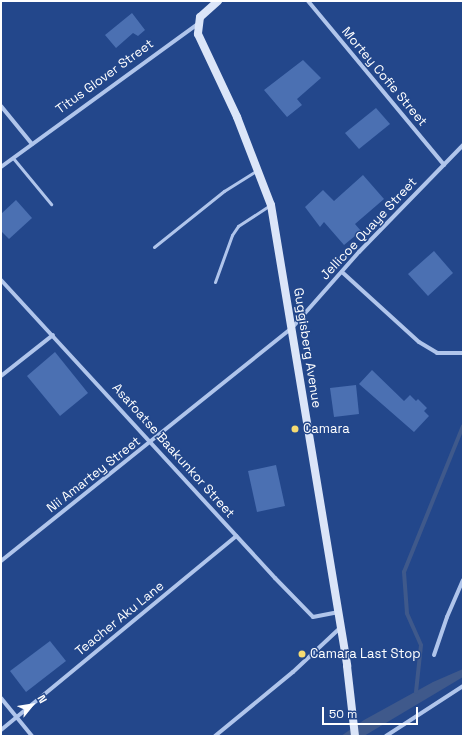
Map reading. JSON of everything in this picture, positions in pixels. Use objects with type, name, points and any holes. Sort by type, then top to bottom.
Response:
[{"type":"main road","name":"Titus Glover Street","points":[[198,24],[200,17],[218,1]]},
{"type":"main road","name":"Guggisberg Avenue","points":[[198,24],[202,43],[259,169],[271,205],[338,612],[355,736]]},
{"type":"street","name":"Mortey Cofie Street","points":[[308,1],[444,165]]},
{"type":"street","name":"Titus Glover Street","points":[[1,167],[198,24]]},
{"type":"street","points":[[1,106],[32,144]]},
{"type":"street","name":"Jellicoe Quaye Street","points":[[291,329],[342,272],[463,145]]},
{"type":"street","points":[[342,272],[419,342],[437,353],[463,353]]},
{"type":"street","name":"Asafoatse Baakunkor Street","points":[[1,280],[152,442],[236,536],[313,617],[338,612]]},
{"type":"street","name":"Nii Amartey Street","points":[[1,560],[152,442],[291,329]]},
{"type":"street","points":[[1,376],[53,335]]},
{"type":"street","name":"Teacher Aku Lane","points":[[1,730],[236,536]]},
{"type":"street","points":[[434,655],[447,617],[463,580]]},
{"type":"street","points":[[215,736],[293,672],[340,628]]},
{"type":"street","points":[[386,736],[463,686]]},
{"type":"street","points":[[1,698],[32,736]]},
{"type":"lane","points":[[13,158],[51,204]]},
{"type":"lane","points":[[154,247],[224,191],[259,169]]},
{"type":"lane","points":[[215,282],[232,235],[238,226],[271,205]]},
{"type":"water","points":[[463,669],[463,677],[364,736],[341,736],[364,720],[433,682]]},
{"type":"building","points":[[132,13],[145,30],[138,36],[133,33],[116,48],[105,35]]},
{"type":"building","points":[[303,60],[321,78],[297,99],[302,105],[287,117],[264,90]]},
{"type":"building","points":[[376,108],[390,124],[359,149],[345,133]]},
{"type":"building","points":[[363,175],[384,199],[355,224],[361,231],[344,245],[324,222],[320,227],[305,207],[323,190],[334,201]]},
{"type":"building","points":[[16,200],[32,218],[9,239],[1,231],[1,214]]},
{"type":"building","points":[[434,251],[453,273],[428,296],[408,274]]},
{"type":"building","points":[[55,352],[88,393],[60,416],[27,376]]},
{"type":"building","points":[[372,370],[404,401],[410,395],[416,401],[418,399],[427,408],[424,411],[429,416],[414,432],[359,384]]},
{"type":"building","points":[[356,385],[359,414],[334,417],[330,388]]},
{"type":"building","points":[[276,465],[285,506],[257,512],[248,471]]},
{"type":"building","points":[[50,641],[66,661],[26,692],[10,671]]},
{"type":"waterway","points":[[416,692],[421,645],[407,613],[404,572],[463,426]]},
{"type":"place","name":"Camara","points":[[295,429]]},
{"type":"place","name":"Camara Last Stop","points":[[302,654]]}]
